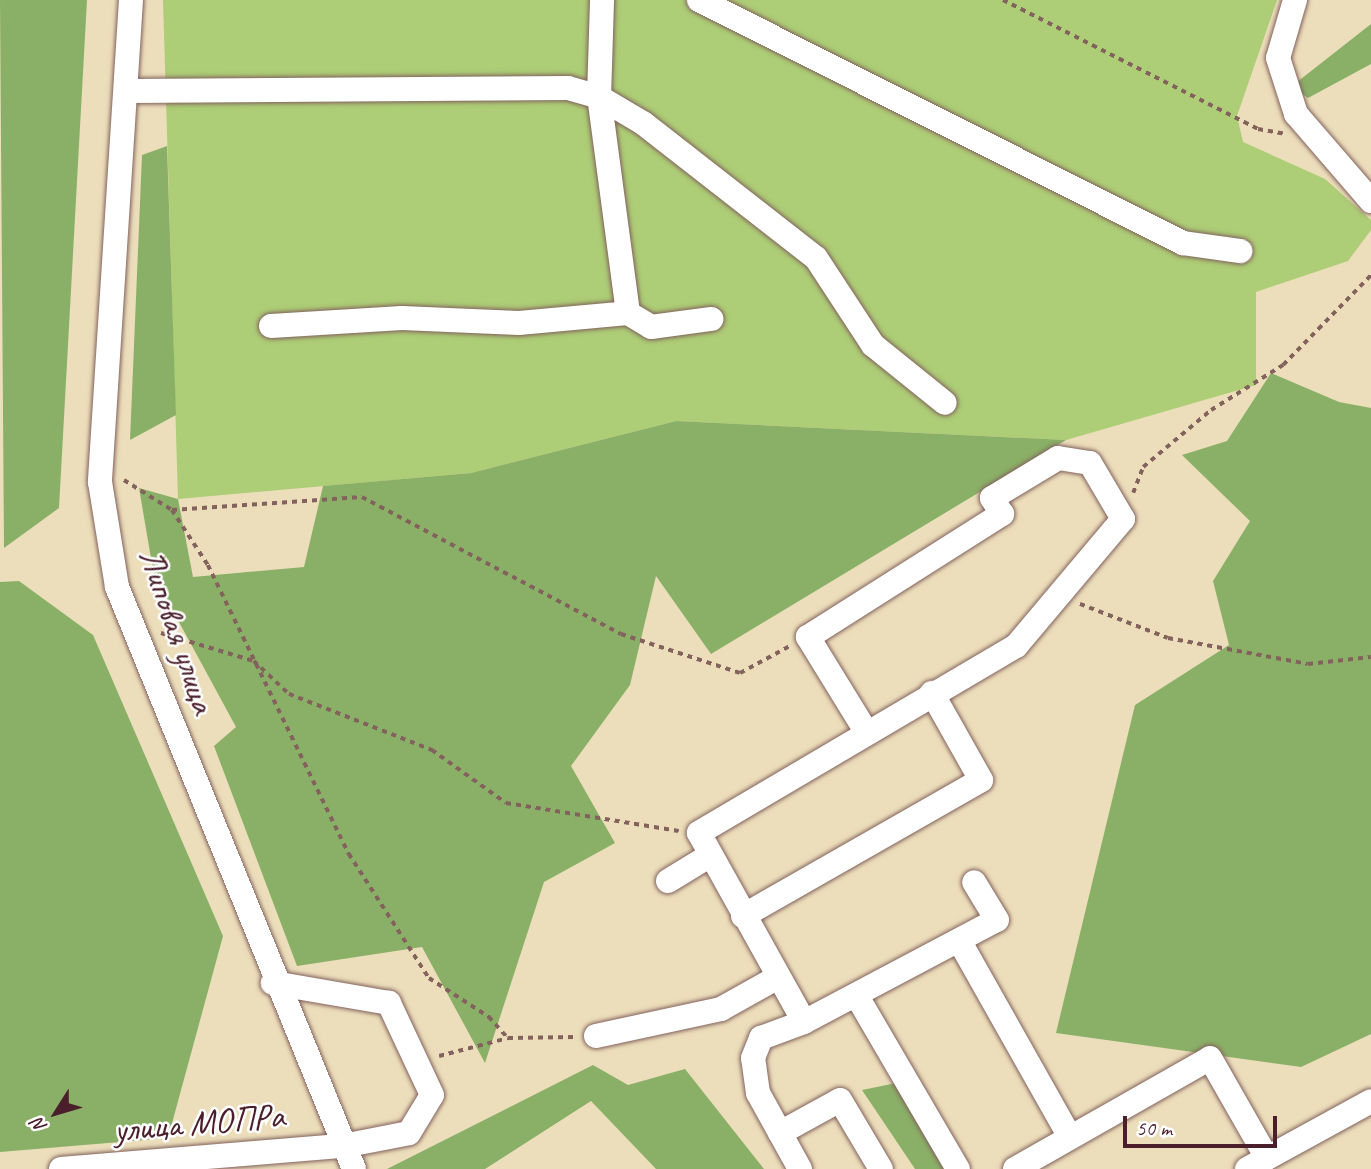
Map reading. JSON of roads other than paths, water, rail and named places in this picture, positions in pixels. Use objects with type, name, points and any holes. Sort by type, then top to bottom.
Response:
[{"type":"street","name":"Липовая улица","points":[[131,0],[129,91],[100,482],[117,587],[273,983],[354,1169]]},
{"type":"street","points":[[602,0],[599,97],[628,313]]},
{"type":"street","points":[[699,0],[1183,243],[1240,251]]},
{"type":"street","points":[[1295,0],[1278,58],[1296,114],[1371,201]]},
{"type":"street","points":[[129,91],[568,88],[599,97],[643,122],[816,258],[873,345],[945,402]]},
{"type":"street","points":[[271,326],[402,318],[519,323],[628,313],[651,327],[711,319]]},
{"type":"street","points":[[804,1022],[709,856],[699,833],[866,733],[932,693],[1016,646],[1123,519],[1090,463],[1058,458],[992,498],[1002,514],[808,637],[866,733]]},
{"type":"street","points":[[743,916],[981,780],[932,693]]},
{"type":"street","points":[[668,881],[709,856]]},
{"type":"street","points":[[800,1169],[758,1093],[753,1058],[761,1038],[858,998],[997,920],[974,882]]},
{"type":"street","points":[[960,942],[1070,1137]]},
{"type":"street","points":[[596,1036],[721,1009],[778,977]]},
{"type":"street","name":"улица МОПРа","points":[[61,1169],[343,1146],[409,1133],[432,1096],[389,1003],[273,983]]},
{"type":"street","points":[[858,998],[958,1169]]},
{"type":"street","points":[[1014,1169],[1210,1058],[1257,1164],[1371,1101]]},
{"type":"street","points":[[780,1133],[840,1100],[881,1169]]}]
